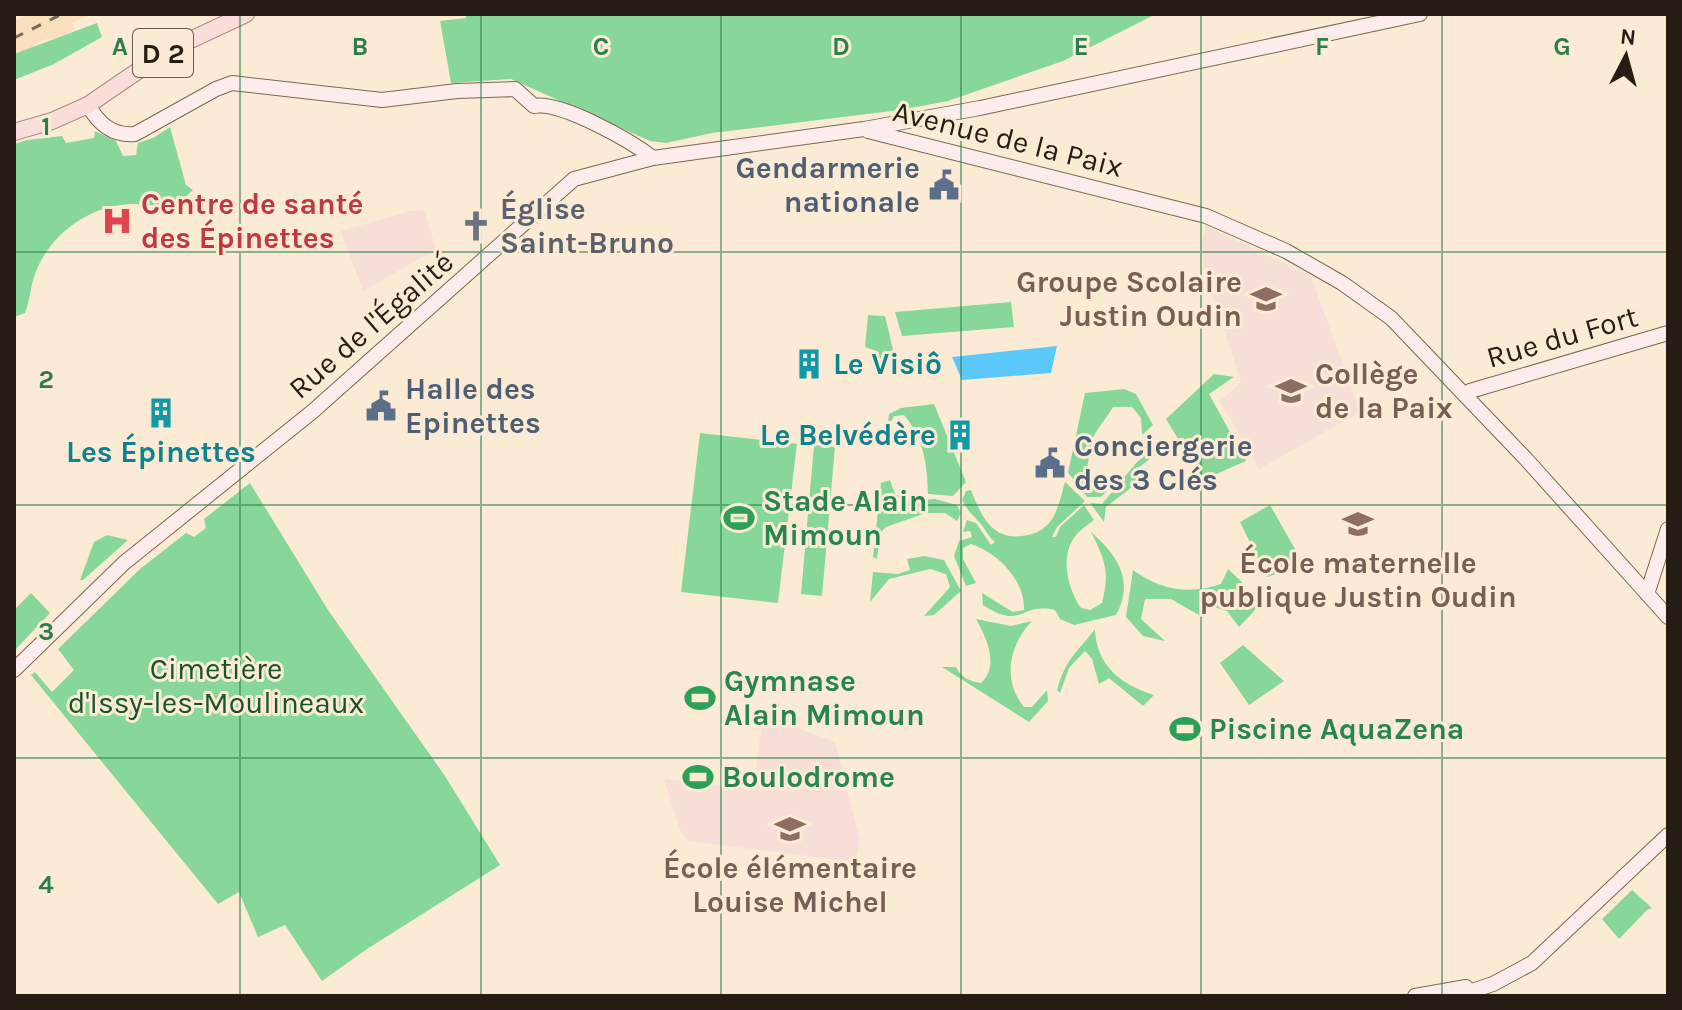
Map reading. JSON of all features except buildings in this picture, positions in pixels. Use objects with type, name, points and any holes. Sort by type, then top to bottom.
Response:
[{"type":"main road","name":"D 2","points":[[14,132],[52,121],[88,105],[167,51],[246,14]]},
{"type":"main road","name":"Rue de l'Égalité","points":[[14,670],[124,563],[312,412],[574,179],[653,158],[864,129],[1050,94],[1420,14]]},
{"type":"main road","points":[[88,105],[97,121],[128,135],[232,83],[382,100],[457,91],[515,89],[534,106],[543,104],[559,108],[635,144],[653,158]]},
{"type":"main road","name":"Avenue de la Paix","points":[[864,129],[1208,210],[1288,245],[1348,278],[1399,314],[1470,391],[1526,459]]},
{"type":"main road","name":"Avenue de la Paix","points":[[864,129],[1206,216],[1286,251],[1342,283],[1391,318],[1526,459],[1668,617]]},
{"type":"main road","name":"Rue du Fort","points":[[1470,391],[1668,333]]},
{"type":"main road","points":[[1647,594],[1668,529]]},
{"type":"main road","points":[[1457,996],[1493,984],[1532,963],[1668,835]]},
{"type":"main road","points":[[1415,996],[1491,979],[1559,939]]},
{"type":"shaded area","points":[[28,14],[93,14],[72,23],[75,29],[57,39],[47,39],[32,46],[31,50],[14,51],[14,21]]},
{"type":"shaded area","points":[[424,210],[437,252],[424,256],[363,291],[341,231],[410,211]]},
{"type":"shaded area","points":[[1206,226],[1311,276],[1360,412],[1259,469],[1220,401],[1241,382],[1205,271],[1201,245]]},
{"type":"shaded area","points":[[763,715],[835,742],[860,841],[855,862],[688,841],[680,830],[664,779],[753,789]]},
{"type":"green space","points":[[1156,14],[1063,61],[948,101],[900,110],[712,133],[666,143],[650,141],[511,79],[451,83],[440,21],[466,18],[466,15]]},
{"type":"green space","points":[[97,23],[102,37],[54,64],[14,80],[14,54]]},
{"type":"green space","points":[[170,127],[186,185],[193,190],[175,207],[116,206],[100,210],[72,226],[59,236],[40,262],[25,313],[14,317],[14,144],[62,136],[66,143],[94,138],[95,131],[116,141],[123,156],[136,155],[138,143]]},
{"type":"green space","points":[[1011,302],[1014,327],[902,336],[895,312]]},
{"type":"green space","points":[[868,315],[885,316],[896,362],[876,363],[879,352],[865,347]]},
{"type":"green space","points":[[1214,374],[1234,377],[1209,394],[1246,461],[1214,475],[1200,475],[1166,419]]},
{"type":"green space","points":[[1124,389],[1136,394],[1153,425],[1142,435],[1141,418],[1132,407],[1113,407],[1093,438],[1085,474],[1090,486],[1107,491],[1101,497],[1087,497],[1068,473],[1085,393]]},
{"type":"green space","points":[[934,404],[966,482],[953,496],[928,494],[923,452],[916,433],[904,415],[894,416],[890,424],[890,440],[886,440],[889,414],[901,408]]},
{"type":"green space","name":"Stade Alain Mimoun","points":[[700,433],[797,444],[778,603],[681,592]]},
{"type":"green space","points":[[1162,442],[1166,447],[1138,468],[1141,480],[1106,507],[1104,522],[1090,503],[1102,504],[1137,462]]},
{"type":"green space","points":[[814,445],[835,447],[822,596],[801,594]]},
{"type":"green space","points":[[890,480],[895,494],[910,501],[935,499],[957,505],[961,513],[957,521],[945,513],[926,513],[886,527],[880,533],[877,559],[873,557],[881,483]]},
{"type":"green space","points":[[1065,482],[1085,501],[1057,527],[1052,537],[1056,537],[1060,527],[1084,505],[1094,520],[1074,538],[1067,555],[1067,573],[1072,592],[1081,608],[1090,610],[1102,603],[1105,566],[1091,532],[1109,550],[1120,569],[1124,590],[1116,615],[1074,625],[1060,619],[1055,610],[1034,610],[1006,616],[983,605],[982,593],[1013,612],[1024,610],[1020,588],[1008,569],[991,554],[971,544],[963,548],[963,559],[976,583],[966,586],[954,556],[959,541],[972,537],[970,531],[963,532],[967,520],[976,523],[991,545],[995,542],[962,500],[966,491],[971,490],[983,516],[994,529],[1002,534],[1021,536],[1043,529],[1049,523]]},
{"type":"green space","name":"Cimetière d'Issy-les-Moulineaux","points":[[250,483],[328,610],[445,776],[500,865],[322,981],[285,925],[258,937],[239,892],[218,904],[31,675],[35,672],[52,692],[74,670],[58,649],[140,569],[186,533],[194,537],[206,528],[204,519]]},
{"type":"green space","points":[[1270,505],[1304,565],[1267,577],[1240,522]]},
{"type":"green space","points":[[107,535],[128,540],[80,580],[94,542]]},
{"type":"green space","points":[[924,556],[944,560],[961,591],[934,615],[924,616],[950,587],[946,574],[930,569],[889,579],[870,602],[873,572],[898,574],[910,570],[907,559]]},
{"type":"green space","points":[[1228,569],[1242,582],[1256,609],[1239,627],[1227,611],[1204,604],[1204,618],[1171,599],[1145,599],[1141,619],[1165,641],[1143,636],[1126,617],[1133,570],[1164,586],[1186,590],[1221,584]]},
{"type":"green space","points":[[31,593],[50,613],[15,650],[14,610]]},
{"type":"green space","points":[[976,619],[1011,626],[1032,621],[1018,641],[1011,663],[1013,686],[1024,707],[1032,707],[1047,690],[1048,701],[1029,722],[942,667],[956,667],[963,676],[981,683],[987,676],[989,651]]},
{"type":"green space","points":[[1095,629],[1100,653],[1112,672],[1131,686],[1154,695],[1143,706],[1109,678],[1099,684],[1092,659],[1085,651],[1069,668],[1060,693],[1057,690],[1068,663]]},
{"type":"green space","points":[[1243,645],[1284,681],[1249,705],[1220,663]]},
{"type":"green space","points":[[1632,890],[1652,908],[1619,939],[1602,919]]},
{"type":"water","points":[[1057,346],[1051,373],[962,380],[952,357]]},
{"type":"railway","points":[[14,38],[62,14]]},
{"type":"place","name":"Gendarmerie nationale","points":[[944,185]]},
{"type":"place","name":"Centre de santé des Épinettes","points":[[117,221]]},
{"type":"place","name":"Église Saint-Bruno","points":[[476,226]]},
{"type":"place","name":"Groupe Scolaire Justin Oudin","points":[[1266,299]]},
{"type":"place","name":"Le Visiô","points":[[809,364]]},
{"type":"place","name":"Collège de la Paix","points":[[1291,391]]},
{"type":"place","name":"Halle des Epinettes","points":[[381,406]]},
{"type":"place","name":"Les Épinettes","points":[[161,413]]},
{"type":"place","name":"Le Belvédère","points":[[960,435]]},
{"type":"place","name":"Conciergerie des 3 Clés","points":[[1050,463]]},
{"type":"place","name":"Stade Alain Mimoun","points":[[739,518]]},
{"type":"place","name":"École maternelle publique Justin Oudin","points":[[1358,524]]},
{"type":"place","name":"Gymnase Alain Mimoun","points":[[700,698]]},
{"type":"place","name":"Piscine AquaZena","points":[[1185,729]]},
{"type":"place","name":"Boulodrome","points":[[698,777]]},
{"type":"place","name":"École élémentaire Louise Michel","points":[[790,829]]}]
